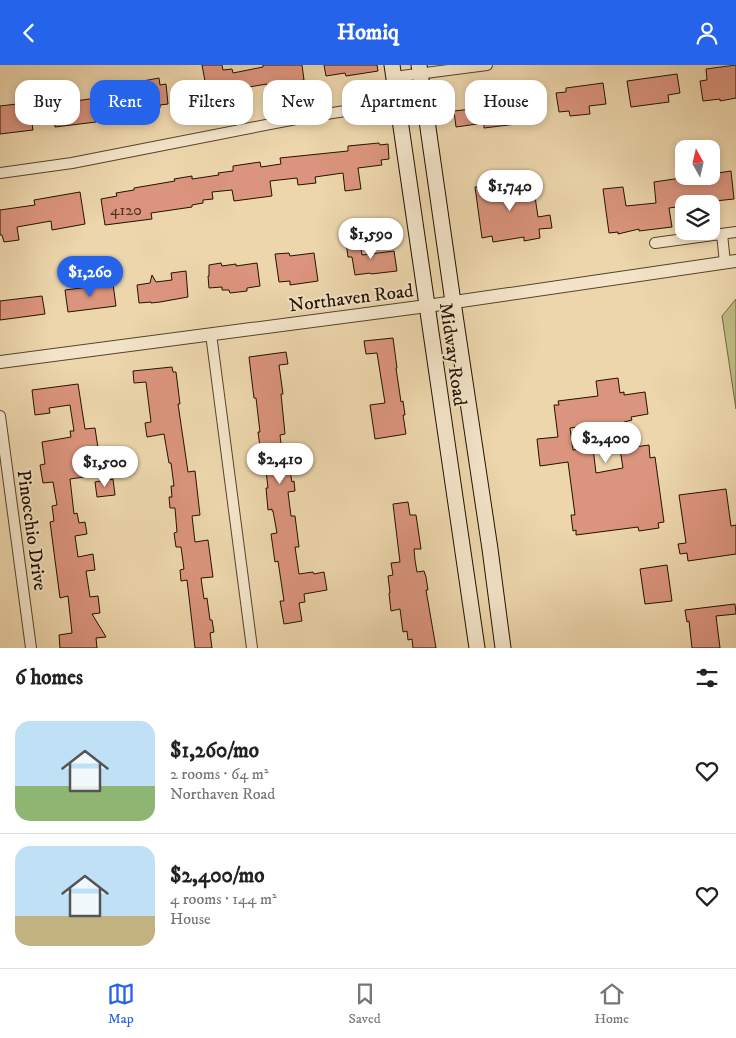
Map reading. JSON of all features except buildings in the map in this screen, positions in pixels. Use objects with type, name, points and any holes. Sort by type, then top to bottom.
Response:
[{"type":"main road","name":"Midway Road","points":[[401,125],[477,648]]},
{"type":"main road","name":"Midway Road","points":[[428,125],[503,648]]},
{"type":"street","points":[[393,71],[486,65]]},
{"type":"street","points":[[0,173],[72,163],[342,111]]},
{"type":"street","points":[[655,243],[736,232]]},
{"type":"street","points":[[722,234],[730,262]]},
{"type":"street","name":"Northaven Road","points":[[0,361],[427,306],[730,262]]},
{"type":"street","points":[[211,334],[252,648]]},
{"type":"street","name":"Pinocchio Drive","points":[[0,416],[31,648]]},
{"type":"shaded area","points":[[736,299],[736,409],[722,316]]}]
